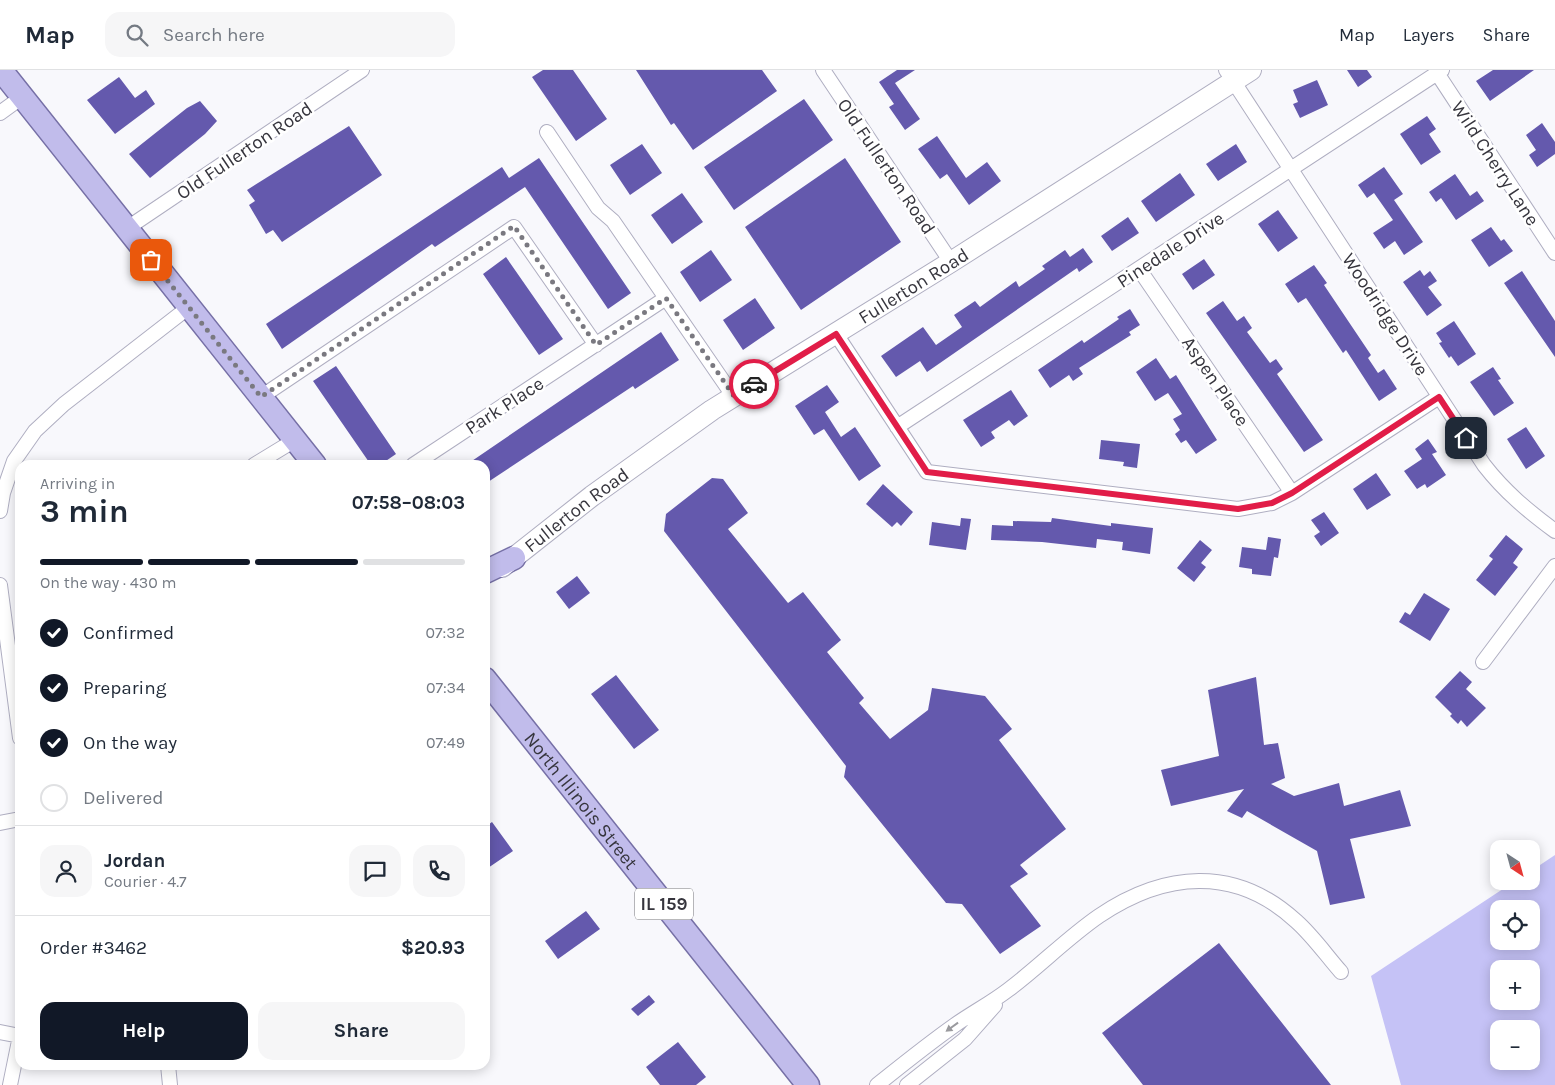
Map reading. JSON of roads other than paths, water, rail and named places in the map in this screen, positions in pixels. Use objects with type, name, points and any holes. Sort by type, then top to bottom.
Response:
[{"type":"main road","points":[[1,70],[311,460]]},
{"type":"main road","points":[[490,570],[514,558]]},
{"type":"main road","name":"North Illinois Street","points":[[490,685],[808,1085]]},
{"type":"street","name":"Old Fullerton Road","points":[[126,229],[362,70]]},
{"type":"street","name":"Old Fullerton Road","points":[[823,70],[952,262]]},
{"type":"street","name":"Fullerton Road","points":[[490,577],[592,496],[734,396],[952,262],[1230,76],[1251,70]]},
{"type":"street","name":"Pinedale Drive","points":[[898,427],[1439,72]]},
{"type":"street","name":"Wild Cherry Lane","points":[[1439,72],[1555,253]]},
{"type":"street","name":"Woodridge Drive","points":[[1230,76],[1484,465],[1502,488],[1522,507],[1555,531]]},
{"type":"street","points":[[0,113],[22,97]]},
{"type":"street","points":[[547,132],[598,208],[613,221],[734,396]]},
{"type":"street","points":[[261,397],[514,226],[596,345]]},
{"type":"street","name":"Aspen Place","points":[[1140,269],[1292,493]]},
{"type":"street","name":"Park Place","points":[[421,460],[666,298]]},
{"type":"street","points":[[0,510],[3,493],[14,461],[35,431],[64,404],[189,307]]},
{"type":"street","points":[[836,334],[927,472],[1238,509],[1272,503],[1292,493],[1439,397]]},
{"type":"street","points":[[262,460],[295,440]]},
{"type":"street","points":[[1483,662],[1555,566]]},
{"type":"street","points":[[0,585],[1,609],[15,704]]},
{"type":"street","points":[[0,823],[15,820]]},
{"type":"street","points":[[877,1085],[955,1025],[1008,991],[1097,917],[1122,901],[1148,889],[1192,880],[1215,882],[1260,896],[1276,905],[1312,937],[1340,972]]},
{"type":"street","points":[[907,1085],[965,1039],[1008,991]]},
{"type":"street","points":[[0,1032],[15,1035]]},
{"type":"street","points":[[10,1085],[15,1060]]},
{"type":"street","points":[[168,1070],[170,1085]]}]
